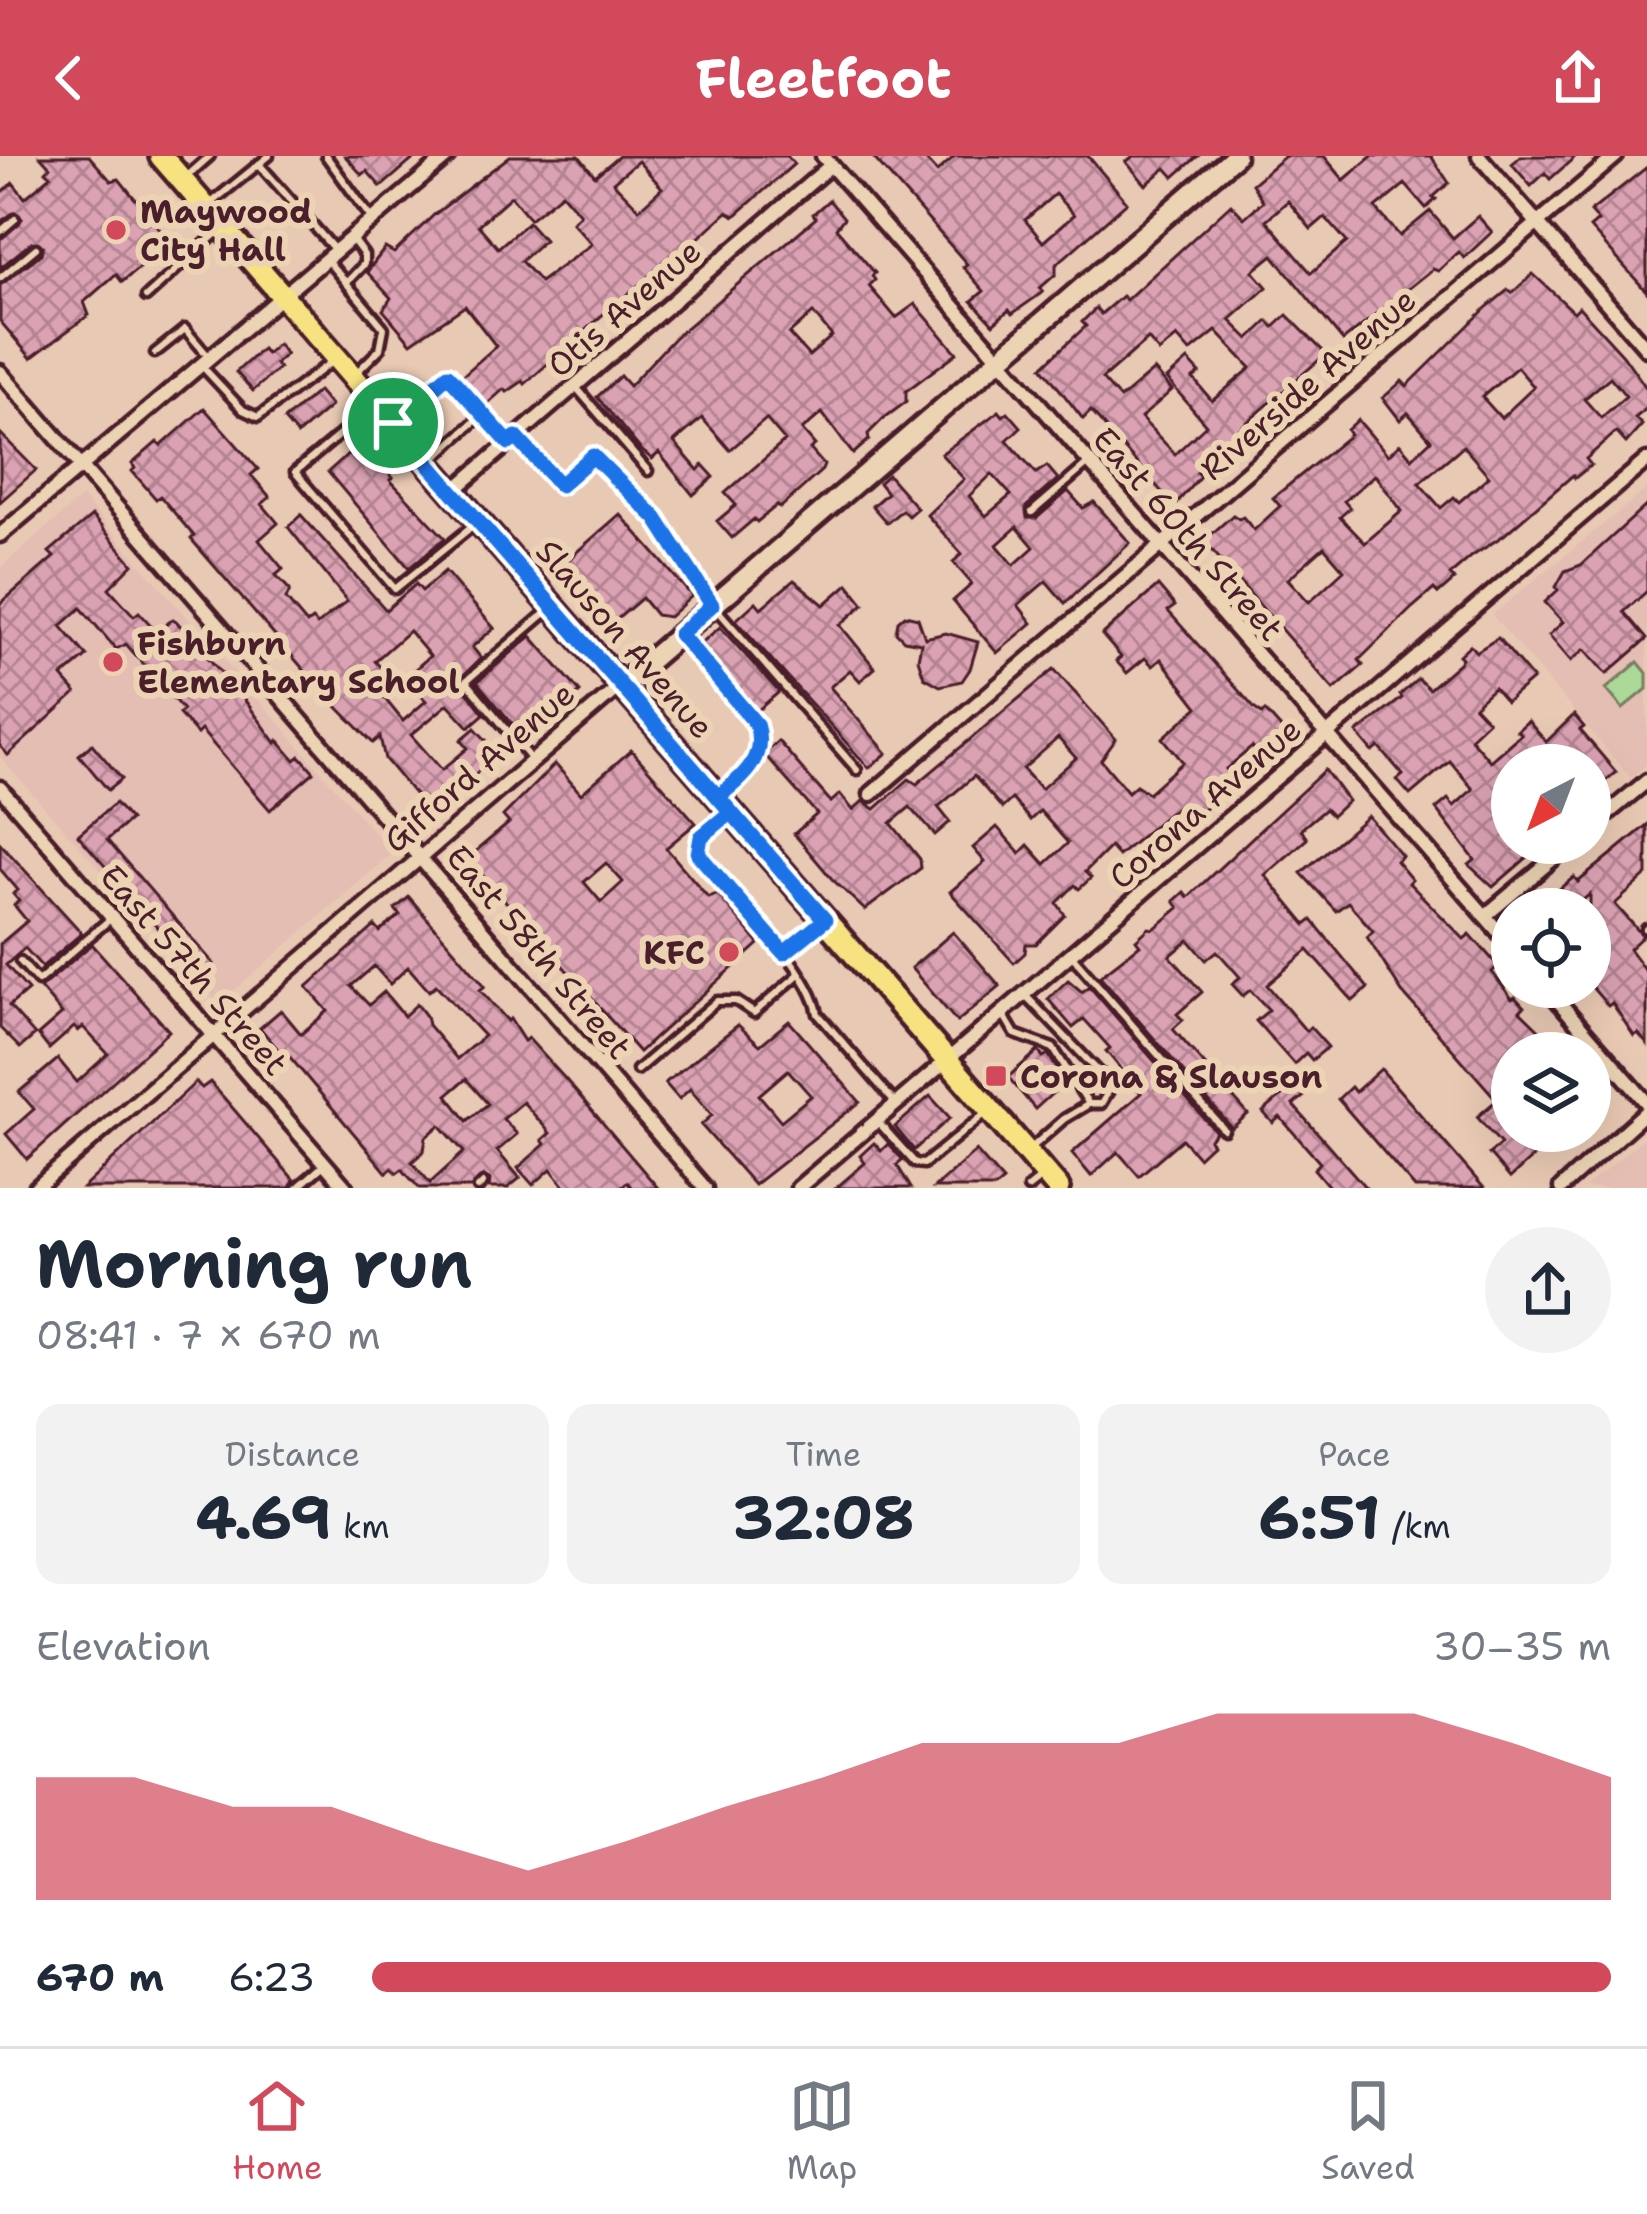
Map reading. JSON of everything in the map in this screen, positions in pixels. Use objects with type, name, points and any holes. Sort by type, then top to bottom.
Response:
[{"type":"main road","name":"Slauson Avenue","points":[[161,156],[1027,1152],[1044,1183]]},
{"type":"street","points":[[0,536],[448,156]]},
{"type":"street","name":"Gifford Avenue","points":[[36,1188],[1235,156]]},
{"type":"street","points":[[1480,156],[1647,349]]},
{"type":"street","name":"Riverside Avenue","points":[[871,794],[1616,156]]},
{"type":"street","name":"East 60th Street","points":[[827,161],[1491,923]]},
{"type":"street","name":"Otis Avenue","points":[[452,492],[827,161]]},
{"type":"street","name":"East 58th Street","points":[[0,372],[705,1188]]},
{"type":"street","name":"Corona Avenue","points":[[798,1188],[1647,460]]},
{"type":"street","points":[[1611,811],[1647,781]]},
{"type":"street","name":"East 57th Street","points":[[0,788],[346,1188]]},
{"type":"street","points":[[1485,916],[1547,864]]},
{"type":"street","points":[[1561,1188],[1647,1107],[1564,1008]]},
{"type":"lane","points":[[182,180],[210,156]]},
{"type":"lane","points":[[206,207],[269,156]]},
{"type":"lane","points":[[326,156],[373,220]]},
{"type":"lane","points":[[259,164],[384,328],[380,349],[353,376]]},
{"type":"lane","points":[[0,232],[15,219]]},
{"type":"lane","points":[[146,297],[223,227]]},
{"type":"lane","points":[[346,283],[364,263],[352,239]]},
{"type":"lane","points":[[0,278],[36,248]]},
{"type":"lane","points":[[155,353],[185,329],[243,410],[258,417],[337,358]]},
{"type":"lane","points":[[393,423],[448,375],[560,485],[593,456],[656,518],[712,605],[857,770]]},
{"type":"lane","points":[[575,386],[648,471]]},
{"type":"lane","points":[[377,404],[295,472],[395,589],[478,521]]},
{"type":"lane","points":[[428,464],[483,414]]},
{"type":"lane","points":[[1032,512],[1090,462]]},
{"type":"lane","points":[[533,760],[466,681],[553,606]]},
{"type":"lane","points":[[680,634],[756,724],[760,735],[754,765],[701,837],[698,854],[784,953],[816,998],[818,1014],[896,1104]]},
{"type":"lane","points":[[20,961],[38,981],[112,917]]},
{"type":"lane","points":[[784,953],[825,920]]},
{"type":"lane","points":[[1070,954],[1224,1130]]},
{"type":"lane","points":[[637,1070],[717,1000],[736,1001],[754,1013],[799,974]]},
{"type":"lane","points":[[1024,994],[1111,1089],[1102,1104],[1089,1104],[1064,1119],[1027,1152]]},
{"type":"lane","points":[[1002,1013],[1015,1034],[1053,1048],[1089,1104]]},
{"type":"lane","points":[[877,1120],[915,1162],[924,1164],[990,1109]]},
{"type":"lane","points":[[297,1188],[325,1164]]},
{"type":"shaded area","points":[[1647,489],[1647,764],[1631,778],[1611,755],[1611,744],[1602,744],[1492,615]]},
{"type":"shaded area","name":"Fishburn Elementary School","points":[[82,497],[392,853],[219,1004],[0,757],[0,568]]},
{"type":"shaded area","points":[[1647,1135],[1647,1188],[1585,1188]]},
{"type":"green space","points":[[1638,662],[1647,673],[1647,689],[1623,709],[1606,689]]},
{"type":"building","points":[[40,156],[89,156],[111,181],[119,179],[170,242],[122,282],[116,274],[84,302],[89,315],[31,358],[0,321],[0,285],[41,254],[43,246],[32,242],[0,268],[0,239],[22,219],[15,212],[0,222],[0,194],[13,183],[25,198],[51,176]]},
{"type":"building","points":[[345,156],[417,156],[381,187]]},
{"type":"building","points":[[510,156],[579,156],[595,176],[619,156],[787,156],[794,164],[735,216],[727,212],[525,384],[507,392],[504,389],[486,405],[461,377],[496,346],[465,306],[411,343],[383,310],[391,298],[367,272],[385,248],[394,253],[435,214]],"holes":[[[638,161],[662,188],[639,209],[613,182]],[[562,193],[580,214],[572,222],[592,244],[540,282],[521,261],[544,240],[528,222],[498,248],[478,225],[511,196],[530,219]]]},
{"type":"building","points":[[872,156],[922,156],[937,172],[955,156],[1088,156],[1127,202],[1056,265],[1056,274],[1040,288],[1043,292],[993,324],[972,301],[984,291],[963,267],[967,264]],"holes":[[[1055,194],[1074,215],[1043,242],[1025,220]]]},
{"type":"building","points":[[1133,156],[1198,156],[1174,177],[1166,168],[1146,185],[1126,162]]},
{"type":"building","points":[[1285,156],[1324,156],[1344,180],[1372,156],[1431,156],[1449,183],[1433,197],[1436,199],[1426,208],[1405,184],[1376,208],[1379,212],[1400,236],[1430,211],[1453,238],[1478,216],[1492,232],[1464,258],[1459,252],[1438,271],[1433,269],[1343,341],[1273,255],[1253,271],[1267,287],[1230,320],[1249,339],[1268,321],[1274,327],[1287,315],[1326,354],[1220,446],[1223,451],[1197,473],[1200,476],[1177,503],[1171,496],[1168,499],[1091,411],[1083,419],[1042,367],[1086,326],[1082,322],[1096,308],[1101,314],[1122,296],[1126,300],[1231,204],[1244,218],[1263,201],[1252,184]],"holes":[[[1288,201],[1311,229],[1325,217],[1347,242],[1311,273],[1266,220]],[[1216,331],[1251,368],[1212,401],[1193,378],[1200,373],[1188,360],[1167,379],[1206,425],[1175,454],[1141,418],[1172,390],[1154,370],[1120,399],[1102,379],[1148,339],[1159,352],[1177,337],[1190,352]]]},
{"type":"building","points":[[1521,156],[1576,156],[1550,179],[1545,173],[1531,186],[1512,164]]},
{"type":"building","points":[[1647,167],[1647,292],[1590,228],[1598,221],[1590,212]]},
{"type":"building","points":[[829,200],[844,218],[836,228],[875,273],[869,286],[896,318],[915,304],[957,353],[906,391],[906,402],[883,419],[853,454],[822,413],[802,430],[815,445],[810,449],[824,465],[822,470],[780,508],[777,505],[757,522],[754,519],[732,538],[717,521],[736,505],[725,493],[785,441],[766,419],[730,450],[702,418],[674,442],[698,470],[703,465],[714,477],[693,495],[659,453],[652,459],[641,450],[597,397],[620,376],[629,386],[675,337],[816,218],[813,214]],"holes":[[[813,313],[832,336],[809,356],[789,334]]]},
{"type":"building","points":[[1533,274],[1574,312],[1579,307],[1647,389],[1647,408],[1635,418],[1642,425],[1626,443],[1616,432],[1586,459],[1591,465],[1471,557],[1450,575],[1454,580],[1438,594],[1434,589],[1412,608],[1359,660],[1363,665],[1334,690],[1204,541],[1233,515],[1243,517],[1254,530],[1280,506],[1273,498],[1350,435],[1347,430],[1358,420],[1388,455],[1400,444],[1412,458],[1431,440],[1408,413],[1400,420],[1383,398],[1402,381],[1407,386],[1487,307],[1508,290],[1512,293]],"holes":[[[1517,367],[1534,387],[1501,418],[1482,397]],[[1610,377],[1626,396],[1601,418],[1584,399]],[[1463,446],[1489,476],[1459,502],[1454,497],[1441,508],[1419,483]],[[1375,475],[1402,511],[1365,543],[1340,517],[1350,508],[1344,501]],[[1324,547],[1344,570],[1309,602],[1288,579]]]},
{"type":"building","points":[[278,344],[286,354],[275,364],[279,368],[253,391],[236,372],[262,349],[266,354]]},
{"type":"building","points":[[318,391],[331,406],[297,435],[284,420]]},
{"type":"building","points":[[204,408],[258,469],[251,475],[270,497],[262,504],[278,523],[259,540],[283,569],[276,575],[290,590],[286,599],[307,624],[312,620],[317,625],[347,601],[288,527],[301,515],[386,610],[416,584],[422,591],[445,571],[494,628],[472,647],[481,658],[459,680],[484,714],[469,727],[448,704],[411,735],[442,770],[468,748],[461,740],[475,728],[495,750],[440,808],[425,806],[385,759],[380,737],[373,743],[324,693],[191,539],[194,536],[160,496],[156,499],[132,471],[132,464],[157,442],[161,446]],"holes":[[[409,631],[430,656],[405,678],[426,701],[403,721],[381,694],[394,683],[375,661]]]},
{"type":"building","points":[[999,411],[1003,416],[1008,412],[1021,427],[1007,440],[1036,473],[1047,466],[1058,479],[1026,507],[1027,518],[1037,518],[1068,491],[1083,508],[1094,502],[1130,543],[1065,603],[1046,581],[1018,605],[1032,623],[997,653],[953,601],[972,584],[953,562],[962,554],[927,515],[964,479],[941,454]],"holes":[[[992,474],[1011,495],[986,516],[969,496]],[[1017,527],[1034,547],[1014,565],[997,545]]]},
{"type":"building","points":[[0,433],[36,470],[0,502]]},
{"type":"building","points":[[362,442],[393,478],[390,480],[445,538],[409,568],[328,472]]},
{"type":"building","points":[[888,475],[917,508],[908,516],[902,510],[887,523],[872,506],[887,493],[879,483]]},
{"type":"building","points":[[1647,505],[1647,591],[1624,612],[1647,639],[1607,674],[1585,649],[1571,661],[1549,635],[1563,622],[1545,602],[1558,590],[1565,571],[1581,565]]},
{"type":"building","points":[[620,514],[692,596],[669,617],[656,615],[642,598],[614,622],[563,564]]},
{"type":"building","points":[[92,516],[133,564],[109,588],[134,616],[139,612],[157,632],[176,621],[276,743],[278,740],[295,760],[300,756],[314,772],[270,810],[201,730],[197,734],[179,714],[183,710],[126,644],[116,649],[81,608],[61,626],[87,656],[62,677],[76,693],[8,755],[0,746],[0,604],[54,557],[49,552]]},
{"type":"building","points":[[794,580],[824,605],[848,584],[864,604],[840,625],[875,668],[860,681],[850,670],[830,687],[887,753],[869,768],[736,620],[756,602],[761,608]]},
{"type":"building","points":[[1158,586],[1175,606],[1168,611],[1255,709],[1265,711],[1283,731],[1258,754],[1252,747],[1226,769],[1236,780],[1192,820],[1179,805],[1118,856],[1110,847],[1085,872],[1091,878],[1079,889],[1075,885],[1057,903],[1065,915],[1036,944],[1026,944],[1025,953],[1014,963],[950,892],[985,862],[973,848],[997,827],[1020,853],[1028,845],[1045,864],[1068,843],[1040,811],[1030,820],[1012,799],[1002,808],[974,776],[938,807],[950,822],[935,835],[910,807],[891,823],[920,859],[921,868],[865,910],[794,834],[817,814],[764,754],[778,741],[831,802],[840,794],[853,810],[863,801],[875,809],[909,779],[917,784],[1054,669],[1116,739],[1101,760],[1128,792],[1136,785],[1148,793],[1183,762],[1163,738],[1198,707],[1161,659],[1153,666],[1145,658],[1127,673],[1116,661],[1121,657],[1102,635]],"holes":[[[1058,738],[1076,758],[1041,789],[1023,769]]]},
{"type":"building","points":[[905,615],[918,618],[925,638],[946,633],[978,642],[962,681],[940,686],[924,677],[918,659],[921,643],[904,640],[896,632]]},
{"type":"building","points":[[720,627],[779,692],[757,711],[700,644]]},
{"type":"building","points":[[531,636],[580,692],[527,741],[477,682]]},
{"type":"building","points":[[1498,638],[1533,679],[1506,702],[1494,688],[1474,706],[1488,721],[1470,738],[1491,760],[1491,864],[1520,864],[1493,887],[1469,865],[1475,860],[1436,809],[1448,799],[1454,806],[1473,789],[1450,761],[1410,795],[1397,780],[1403,775],[1379,747],[1373,752],[1357,733],[1402,698],[1418,679],[1429,689],[1459,663],[1459,655],[1470,645],[1476,652]]},
{"type":"building","points":[[1574,715],[1584,727],[1580,730],[1592,744],[1510,744],[1528,721],[1546,742]]},
{"type":"building","points":[[92,744],[122,779],[108,790],[79,755]]},
{"type":"building","points":[[631,750],[696,823],[666,848],[708,897],[718,894],[759,944],[639,1052],[470,861],[509,823],[503,816],[555,764],[581,794]],"holes":[[[606,863],[623,882],[601,902],[584,882]]]},
{"type":"building","points":[[1325,770],[1348,801],[1332,816],[1325,809],[1301,829],[1307,839],[1265,875],[1306,925],[1312,920],[1368,988],[1353,1001],[1308,950],[1267,985],[1306,1031],[1310,1027],[1328,1047],[1312,1060],[1306,1053],[1294,1064],[1256,1021],[1269,1010],[1250,990],[1243,996],[1232,984],[1240,977],[1217,951],[1206,960],[1189,940],[1170,956],[1202,992],[1177,1014],[1183,1020],[1173,1029],[1248,1114],[1232,1128],[1100,976],[1140,945],[1136,940],[1149,928],[1154,929],[1179,908],[1174,901],[1184,892],[1188,897]]},
{"type":"building","points":[[115,803],[130,820],[107,840],[214,964],[200,976],[78,835]]},
{"type":"building","points":[[1368,816],[1402,856],[1396,861],[1412,880],[1409,883],[1464,939],[1470,934],[1491,958],[1491,1008],[1523,1008],[1520,1011],[1542,1032],[1491,1032],[1491,1093],[1402,992],[1367,937],[1373,931],[1348,902],[1336,911],[1301,873]]},
{"type":"building","points":[[1647,825],[1647,875],[1615,904],[1643,936],[1629,949],[1647,973],[1647,1044],[1638,1033],[1634,1036],[1611,1004],[1611,888],[1560,888],[1574,877],[1578,882],[1600,864],[1611,864],[1611,855]]},
{"type":"building","points":[[0,843],[82,933],[42,967],[25,948],[6,965],[28,990],[9,1006],[35,1035],[20,1048],[0,1028],[0,944],[27,921],[14,905],[19,901],[13,894],[18,890],[0,869]]},
{"type":"building","points":[[409,897],[485,986],[480,990],[567,1081],[658,1188],[632,1188],[627,1182],[620,1188],[566,1188],[551,1169],[533,1185],[518,1168],[545,1144],[542,1140],[550,1133],[523,1102],[503,1119],[517,1134],[497,1151],[520,1178],[508,1188],[489,1188],[490,1180],[484,1176],[471,1188],[419,1188],[402,1169],[387,1173],[260,1028],[281,1010],[301,1034],[328,1011],[307,987],[375,926],[380,932],[400,915],[395,909]],"holes":[[[374,966],[390,984],[408,967],[429,991],[436,985],[484,1036],[457,1059],[417,1004],[404,1016],[384,992],[369,1005],[351,986]],[[466,1079],[488,1104],[467,1121],[447,1095]],[[440,1125],[464,1152],[430,1183],[412,1162],[424,1151],[426,1137]]]},
{"type":"building","points":[[953,932],[1000,986],[957,1022],[911,968]]},
{"type":"building","points":[[92,944],[169,1031],[27,1159],[6,1134],[34,1109],[19,1092],[58,1059],[77,1082],[108,1054],[83,1027],[78,1031],[74,1027],[49,1049],[38,1035],[62,1014],[40,988]]},
{"type":"building","points":[[1068,980],[1082,992],[1089,986],[1216,1132],[1209,1140],[1212,1144],[1198,1157],[1182,1139],[1139,1176],[1118,1152],[1091,1176],[1072,1153],[1141,1093],[1084,1019],[1073,1028],[1048,999]]},
{"type":"building","points":[[789,1021],[860,1102],[754,1185],[701,1125],[712,1115],[690,1089],[679,1099],[665,1083],[738,1025],[760,1045]],"holes":[[[788,1070],[811,1096],[781,1121],[759,1095]]]},
{"type":"building","points":[[1038,1051],[1043,1057],[1048,1054],[1065,1082],[1035,1109],[1008,1077]]},
{"type":"building","points":[[1381,1069],[1484,1188],[1415,1188],[1338,1099],[1351,1087],[1355,1092]]},
{"type":"building","points":[[196,1082],[202,1088],[210,1082],[294,1180],[290,1188],[83,1188]]},
{"type":"building","points":[[1298,1082],[1308,1093],[1293,1105],[1366,1188],[1330,1188],[1314,1169],[1320,1163],[1280,1117],[1273,1123],[1263,1112]]},
{"type":"building","points":[[930,1096],[950,1118],[914,1150],[895,1127]]},
{"type":"building","points":[[1491,1105],[1491,1133],[1477,1117]]},
{"type":"building","points":[[874,1143],[881,1151],[888,1144],[903,1160],[897,1165],[911,1188],[836,1188],[865,1163],[860,1156]]},
{"type":"building","points":[[976,1151],[1003,1181],[995,1188],[934,1188]]},
{"type":"building","points":[[1491,1152],[1539,1152],[1510,1178]]},
{"type":"place","name":"Maywood City Hall","points":[[116,230]]},
{"type":"place","name":"Fishburn Elementary School","points":[[113,662]]},
{"type":"place","name":"KFC","points":[[729,952]]},
{"type":"place","name":"Corona & Slauson","points":[[996,1076]]},
{"type":"route","points":[[448,375],[509,443],[516,437],[560,485],[593,456],[656,518],[712,605],[680,634],[756,724],[760,735],[754,765],[718,797],[825,920],[784,953],[698,854],[701,837],[731,812],[393,423],[448,375]]}]
